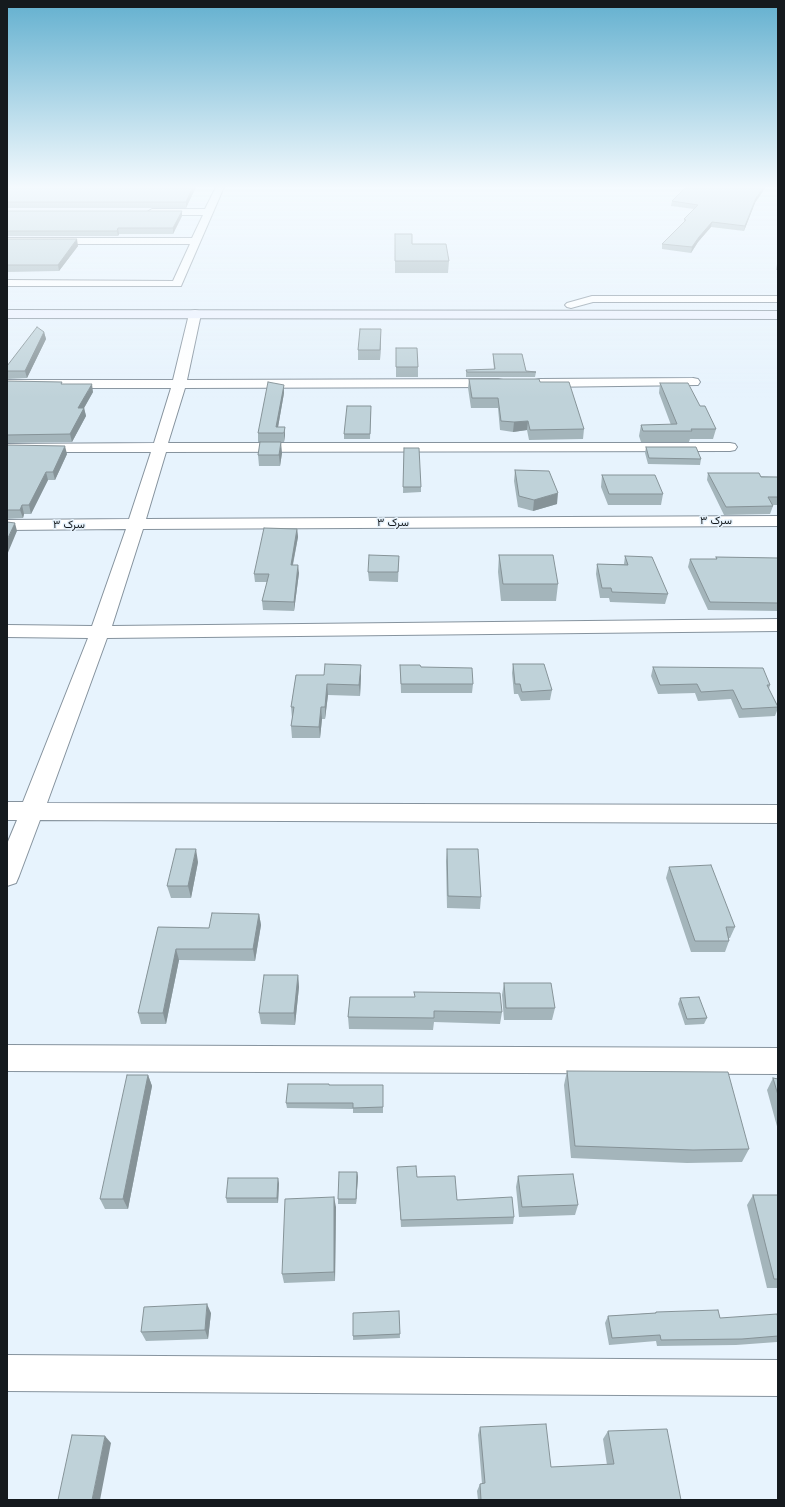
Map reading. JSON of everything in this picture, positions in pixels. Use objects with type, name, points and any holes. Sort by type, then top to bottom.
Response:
[{"type":"main road","points":[[7,306],[571,305],[608,310],[778,315]]},
{"type":"main road","points":[[7,314],[195,314],[608,310],[778,305]]},
{"type":"street","points":[[7,283],[178,284],[189,257]]},
{"type":"street","points":[[571,305],[592,299],[778,299]]},
{"type":"street","points":[[7,876],[100,632],[136,525],[179,384],[195,314]]},
{"type":"street","points":[[527,383],[693,382]]},
{"type":"street","points":[[7,384],[511,383]]},
{"type":"street","points":[[7,448],[730,447]]},
{"type":"street","name":"سرک ۳","points":[[7,525],[778,521]]},
{"type":"street","points":[[7,631],[100,632],[778,625]]},
{"type":"street","points":[[7,812],[778,814]]},
{"type":"street","points":[[7,1058],[778,1061]]},
{"type":"street","points":[[7,1373],[778,1378]]},
{"type":"building","points":[[7,257],[64,257],[58,265],[7,265]]},
{"type":"building","points":[[395,257],[448,257],[449,261],[395,261]]},
{"type":"building","points":[[37,327],[44,332],[25,371],[7,371],[7,366]]},
{"type":"building","points":[[360,329],[381,329],[380,350],[358,350]]},
{"type":"building","points":[[396,348],[417,348],[418,367],[396,367]]},
{"type":"building","points":[[493,354],[522,354],[526,371],[536,372],[467,372],[466,370],[495,369]]},
{"type":"building","points":[[469,379],[539,379],[540,382],[569,382],[584,429],[530,430],[528,421],[501,421],[498,398],[472,398]]},
{"type":"building","points":[[7,381],[92,384],[78,408],[84,408],[70,434],[7,435]]},
{"type":"building","points":[[268,382],[284,385],[276,427],[285,427],[284,433],[258,433]]},
{"type":"building","points":[[660,383],[688,383],[700,406],[705,406],[716,429],[691,429],[692,431],[643,431],[641,425],[677,424]]},
{"type":"building","points":[[347,406],[371,406],[370,434],[344,434]]},
{"type":"building","points":[[260,442],[281,442],[279,455],[258,455]]},
{"type":"building","points":[[7,445],[65,446],[53,472],[46,472],[29,505],[22,505],[20,510],[7,510]]},
{"type":"building","points":[[646,447],[696,447],[701,459],[649,458]]},
{"type":"building","points":[[404,448],[419,448],[421,487],[403,487]]},
{"type":"building","points":[[515,470],[549,471],[558,493],[534,500],[519,496]]},
{"type":"building","points":[[708,473],[759,473],[761,477],[778,477],[778,497],[768,497],[773,506],[726,507]]},
{"type":"building","points":[[602,475],[655,475],[663,494],[609,494]]},
{"type":"building","points":[[7,522],[15,523],[7,540]]},
{"type":"building","points":[[264,528],[297,529],[291,565],[298,565],[294,602],[262,601],[269,574],[254,574]]},
{"type":"building","points":[[369,555],[399,556],[398,572],[368,572]]},
{"type":"building","points":[[499,555],[553,555],[558,584],[503,584]]},
{"type":"building","points":[[625,556],[652,557],[668,594],[612,592],[611,588],[602,588],[597,564],[628,565]]},
{"type":"building","points":[[716,557],[778,558],[778,603],[710,602],[690,559],[717,559]]},
{"type":"building","points":[[325,664],[361,665],[359,685],[327,684],[325,707],[321,707],[319,727],[291,726],[294,707],[291,707],[296,675],[324,675]]},
{"type":"building","points":[[513,664],[544,664],[552,690],[522,692],[520,684],[515,684]]},
{"type":"building","points":[[400,665],[472,668],[473,684],[401,684]]},
{"type":"building","points":[[653,667],[763,668],[770,685],[767,685],[778,707],[742,709],[733,690],[701,692],[697,684],[660,685]]},
{"type":"building","points":[[176,849],[196,849],[188,886],[167,886]]},
{"type":"building","points":[[447,849],[478,849],[481,897],[448,896]]},
{"type":"building","points":[[711,865],[735,927],[726,927],[729,941],[695,941],[669,867]]},
{"type":"building","points":[[212,913],[259,914],[253,949],[176,949],[163,1013],[138,1013],[158,927],[209,928]]},
{"type":"building","points":[[264,975],[298,975],[294,1013],[259,1013]]},
{"type":"building","points":[[504,983],[551,983],[555,1008],[506,1008]]},
{"type":"building","points":[[414,992],[500,993],[502,1012],[434,1011],[434,1018],[348,1017],[350,997],[415,997]]},
{"type":"building","points":[[699,997],[707,1018],[687,1019],[680,998]]},
{"type":"building","points":[[567,1071],[728,1072],[749,1149],[693,1150],[575,1146]]},
{"type":"building","points":[[127,1075],[148,1075],[123,1199],[100,1199]]},
{"type":"building","points":[[773,1078],[778,1079],[778,1095]]},
{"type":"building","points":[[288,1084],[383,1085],[383,1107],[353,1108],[353,1103],[286,1103]]},
{"type":"building","points":[[416,1166],[417,1177],[455,1176],[457,1200],[512,1197],[514,1217],[401,1220],[397,1167]]},
{"type":"building","points":[[339,1172],[357,1172],[356,1199],[338,1199]]},
{"type":"building","points":[[573,1174],[578,1205],[522,1207],[518,1176]]},
{"type":"building","points":[[228,1178],[278,1178],[277,1198],[226,1198]]},
{"type":"building","points":[[753,1195],[778,1195],[778,1279],[774,1279]]},
{"type":"building","points":[[334,1197],[334,1272],[282,1274],[285,1199]]},
{"type":"building","points":[[207,1304],[205,1330],[141,1332],[144,1307]]},
{"type":"building","points":[[718,1310],[720,1318],[777,1314],[778,1336],[742,1339],[661,1340],[660,1335],[612,1338],[608,1316],[656,1312]]},
{"type":"building","points":[[399,1311],[400,1334],[353,1336],[353,1313]]},
{"type":"building","points":[[546,1424],[551,1467],[614,1464],[608,1431],[667,1429],[681,1500],[481,1500],[480,1484],[485,1483],[480,1427]]},
{"type":"building","points":[[72,1435],[105,1436],[92,1500],[58,1500]]}]
